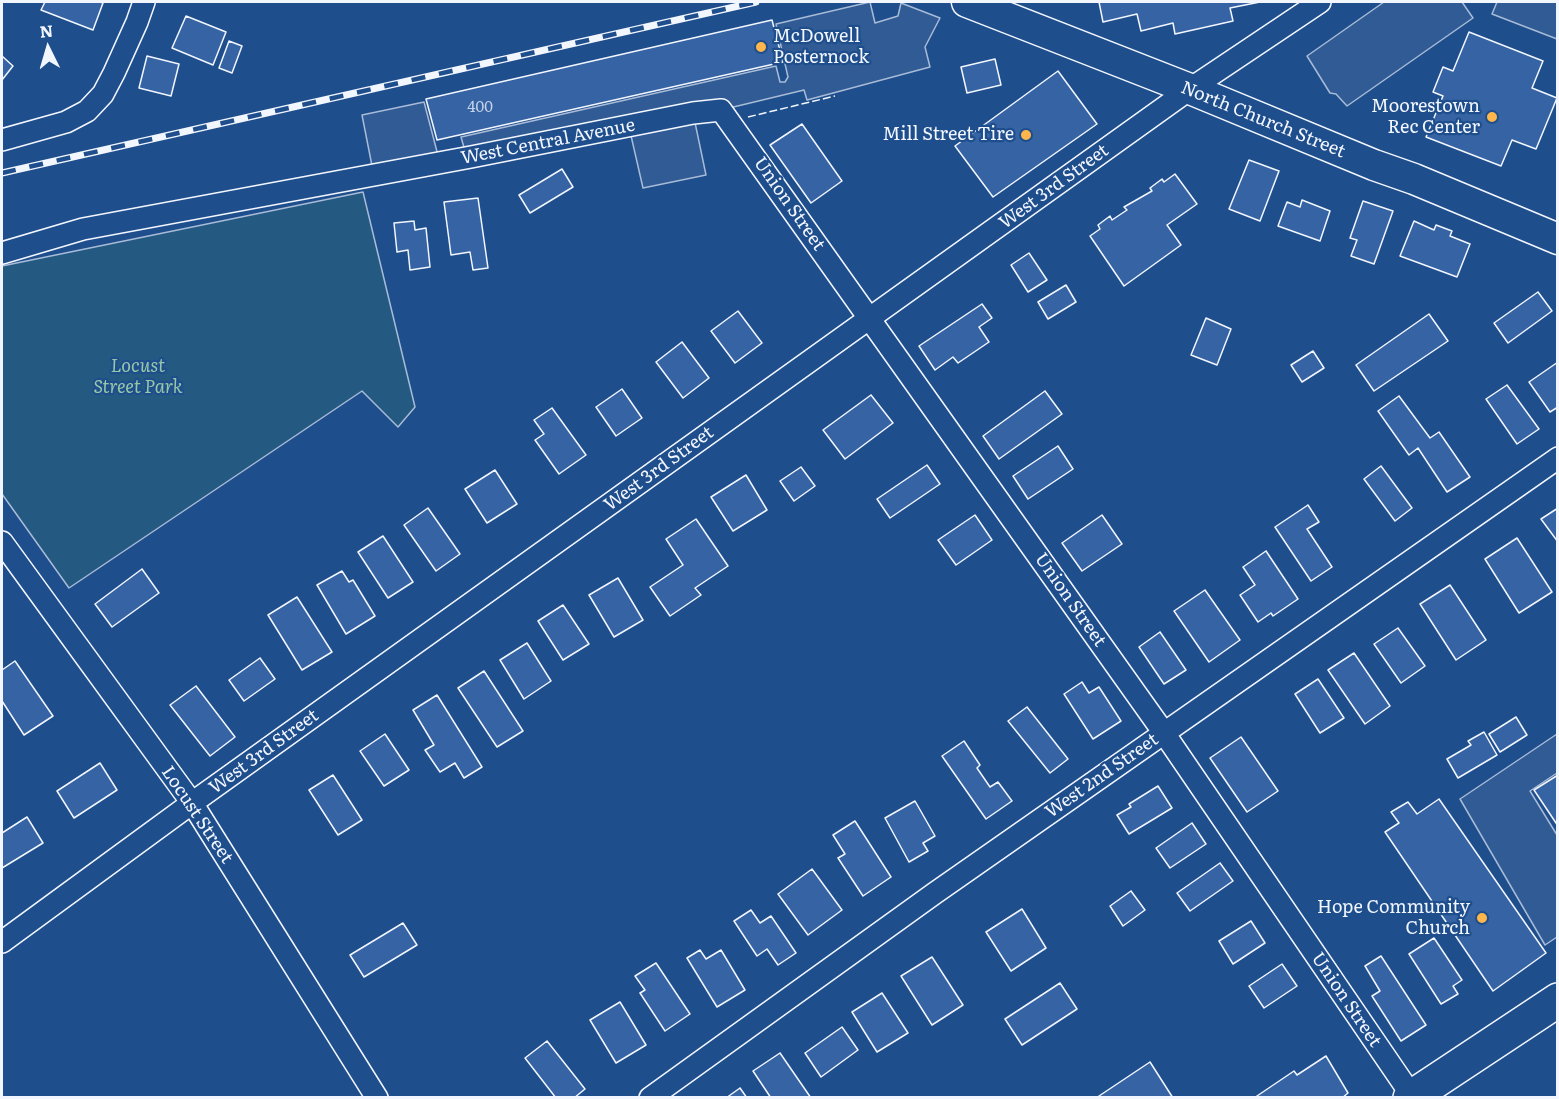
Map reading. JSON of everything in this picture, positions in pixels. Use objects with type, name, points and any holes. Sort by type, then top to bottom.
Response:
[{"type":"main road","name":"North Church Street","points":[[967,2],[1190,89],[1557,239]]},
{"type":"main road","points":[[1411,1097],[1557,1000]]},
{"type":"street","points":[[2,140],[66,122],[87,111],[103,94],[114,73],[144,2]]},
{"type":"street","name":"West 3rd Street","points":[[2,942],[192,803],[1190,89],[1320,2]]},
{"type":"street","name":"Union Street","points":[[721,110],[1164,733],[1411,1097]]},
{"type":"street","name":"West Central Avenue","points":[[2,253],[83,229],[374,176],[693,113],[721,110]]},
{"type":"street","name":"West 2nd Street","points":[[650,1098],[935,892],[1557,458]]},
{"type":"street","name":"Locust Street","points":[[2,542],[192,803],[377,1098]]},
{"type":"green space","name":"Locust Street Park","points":[[363,192],[415,407],[398,427],[362,391],[69,588],[2,494],[2,266]]},
{"type":"shaded area","points":[[870,2],[875,23],[898,16],[901,3],[940,18],[925,47],[930,67],[807,100],[804,90],[721,110],[693,113],[706,175],[643,188],[629,127],[467,158],[461,137],[776,66],[780,82],[785,82],[788,77],[776,24]]},
{"type":"shaded area","points":[[1384,2],[1462,2],[1473,18],[1347,106],[1336,94],[1330,93],[1307,56]]},
{"type":"shaded area","points":[[1497,2],[1557,2],[1557,39],[1492,14]]},
{"type":"shaded area","points":[[424,102],[440,163],[374,176],[362,115]]},
{"type":"shaded area","points":[[1557,734],[1557,773],[1530,791],[1557,835],[1557,937],[1545,945],[1460,799]]},
{"type":"building","points":[[45,2],[103,3],[93,30],[41,10]]},
{"type":"building","points":[[1099,2],[1260,2],[1230,8],[1233,21],[1175,34],[1173,23],[1141,31],[1137,14],[1103,22]]},
{"type":"building","points":[[186,16],[226,32],[213,65],[172,48]]},
{"type":"building","points":[[772,20],[783,62],[437,140],[426,99]]},
{"type":"building","name":"Moorestown Rec Center","points":[[1469,32],[1543,61],[1532,88],[1557,98],[1536,149],[1512,140],[1501,166],[1426,137],[1443,96],[1433,92],[1443,67],[1453,71]]},
{"type":"building","points":[[229,41],[242,46],[232,73],[219,68]]},
{"type":"building","points":[[2,56],[13,66],[2,80]]},
{"type":"building","points":[[147,56],[179,64],[171,96],[139,88]]},
{"type":"building","points":[[995,59],[1001,85],[967,93],[961,67]]},
{"type":"building","name":"Mill Street Tire","points":[[1058,71],[1097,124],[993,197],[955,146]]},
{"type":"building","points":[[802,124],[842,181],[811,203],[770,145]]},
{"type":"building","points":[[1249,160],[1279,171],[1260,221],[1229,209]]},
{"type":"building","points":[[562,169],[573,187],[530,213],[519,195]]},
{"type":"building","points":[[1175,174],[1197,204],[1167,225],[1181,245],[1124,286],[1090,236],[1100,229],[1098,225],[1110,216],[1112,220],[1127,210],[1124,207],[1152,191],[1150,188],[1162,179],[1164,182]]},
{"type":"building","points":[[478,198],[488,268],[473,270],[470,252],[451,255],[444,202]]},
{"type":"building","points":[[1302,200],[1330,211],[1320,241],[1278,226],[1287,202],[1300,207]]},
{"type":"building","points":[[1363,201],[1393,211],[1374,264],[1351,256],[1357,240],[1350,238]]},
{"type":"building","points":[[414,221],[415,230],[426,228],[430,267],[410,270],[408,250],[397,252],[394,223]]},
{"type":"building","points":[[1414,221],[1434,230],[1436,225],[1452,231],[1450,236],[1470,244],[1457,277],[1400,256]]},
{"type":"building","points":[[1029,253],[1047,280],[1028,292],[1011,265]]},
{"type":"building","points":[[1066,285],[1076,302],[1048,319],[1038,302]]},
{"type":"building","points":[[1538,292],[1552,311],[1508,343],[1494,323]]},
{"type":"building","points":[[982,304],[992,318],[979,327],[989,342],[958,363],[953,357],[935,370],[919,346]]},
{"type":"building","points":[[738,311],[762,343],[735,363],[711,331]]},
{"type":"building","points":[[1429,314],[1448,341],[1374,391],[1356,365]]},
{"type":"building","points":[[1206,318],[1231,329],[1217,365],[1191,355]]},
{"type":"building","points":[[682,342],[709,378],[683,398],[656,362]]},
{"type":"building","points":[[1313,351],[1324,368],[1302,382],[1291,365]]},
{"type":"building","points":[[1558,362],[1558,407],[1550,412],[1529,382]]},
{"type":"building","points":[[1507,385],[1539,429],[1517,444],[1486,399]]},
{"type":"building","points":[[622,389],[642,418],[616,436],[596,407]]},
{"type":"building","points":[[1045,391],[1062,414],[999,459],[983,436]]},
{"type":"building","points":[[871,395],[893,423],[845,459],[823,430]]},
{"type":"building","points":[[1399,396],[1430,438],[1439,432],[1470,477],[1447,492],[1418,448],[1409,455],[1378,411]]},
{"type":"building","points":[[552,408],[586,455],[559,474],[535,440],[544,434],[534,420]]},
{"type":"building","points":[[1058,446],[1073,469],[1028,499],[1013,476]]},
{"type":"building","points":[[927,465],[940,484],[890,518],[877,499]]},
{"type":"building","points":[[1381,466],[1412,508],[1395,521],[1364,479]]},
{"type":"building","points":[[801,467],[815,486],[794,501],[780,481]]},
{"type":"building","points":[[495,470],[517,504],[487,523],[465,489]]},
{"type":"building","points":[[746,475],[767,510],[733,531],[711,497]]},
{"type":"building","points":[[1308,505],[1319,522],[1307,529],[1332,567],[1311,581],[1275,527]]},
{"type":"building","points":[[428,508],[460,554],[436,571],[404,525]]},
{"type":"building","points":[[1558,508],[1558,542],[1541,519]]},
{"type":"building","points":[[975,515],[992,540],[956,565],[938,540]]},
{"type":"building","points":[[1102,515],[1122,544],[1082,571],[1062,543]]},
{"type":"building","points":[[696,519],[728,566],[695,588],[701,595],[670,616],[650,587],[683,565],[666,539]]},
{"type":"building","points":[[383,536],[413,582],[388,598],[358,552]]},
{"type":"building","points":[[1517,538],[1552,592],[1519,613],[1485,559]]},
{"type":"building","points":[[1266,551],[1298,599],[1273,616],[1271,613],[1258,622],[1240,595],[1255,585],[1243,567]]},
{"type":"building","points":[[142,569],[159,593],[112,627],[95,604]]},
{"type":"building","points":[[342,571],[349,582],[353,580],[375,616],[346,634],[317,585]]},
{"type":"building","points":[[618,578],[643,620],[614,637],[589,595]]},
{"type":"building","points":[[1450,585],[1486,640],[1456,660],[1420,604]]},
{"type":"building","points":[[1205,590],[1240,640],[1209,662],[1174,611]]},
{"type":"building","points":[[297,597],[332,652],[302,670],[268,615]]},
{"type":"building","points":[[563,605],[589,644],[563,660],[538,621]]},
{"type":"building","points":[[1398,628],[1425,666],[1401,683],[1374,644]]},
{"type":"building","points":[[1160,632],[1186,670],[1164,684],[1139,647]]},
{"type":"building","points":[[527,643],[551,681],[524,699],[500,660]]},
{"type":"building","points":[[1354,653],[1390,706],[1365,724],[1328,670]]},
{"type":"building","points":[[260,658],[275,679],[244,701],[229,680]]},
{"type":"building","points":[[15,661],[53,716],[24,735],[2,701],[2,670]]},
{"type":"building","points":[[484,671],[523,731],[497,747],[458,688]]},
{"type":"building","points":[[1318,679],[1344,718],[1320,733],[1295,694]]},
{"type":"building","points":[[1082,682],[1089,693],[1099,687],[1121,721],[1093,739],[1064,694]]},
{"type":"building","points":[[196,686],[235,737],[210,756],[170,705]]},
{"type":"building","points":[[437,695],[482,767],[464,778],[455,763],[440,772],[425,750],[434,745],[413,710]]},
{"type":"building","points":[[1027,707],[1068,759],[1050,773],[1008,721]]},
{"type":"building","points":[[1516,717],[1527,735],[1500,752],[1489,734]]},
{"type":"building","points":[[1484,732],[1497,755],[1458,778],[1447,759],[1471,745],[1468,741]]},
{"type":"building","points":[[385,734],[409,770],[384,786],[360,751]]},
{"type":"building","points":[[1241,737],[1278,791],[1247,812],[1210,758]]},
{"type":"building","points":[[964,741],[980,765],[977,768],[990,787],[998,782],[1012,801],[986,819],[942,756]]},
{"type":"building","points":[[100,763],[117,790],[74,818],[57,791]]},
{"type":"building","points":[[333,775],[362,820],[338,835],[309,790]]},
{"type":"building","points":[[1558,775],[1558,826],[1534,790]]},
{"type":"building","points":[[1158,786],[1172,808],[1129,834],[1117,815],[1131,807],[1129,804]]},
{"type":"building","name":"Hope Community Church","points":[[1439,799],[1546,953],[1493,991],[1385,832],[1399,823],[1391,812],[1408,802],[1417,814]]},
{"type":"building","points":[[915,801],[935,836],[923,843],[928,851],[909,862],[885,818]]},
{"type":"building","points":[[27,817],[43,843],[2,868],[2,833]]},
{"type":"building","points":[[855,821],[891,877],[863,896],[838,858],[845,854],[833,835]]},
{"type":"building","points":[[1192,823],[1206,844],[1170,868],[1156,848]]},
{"type":"building","points":[[1220,863],[1233,881],[1190,911],[1177,893]]},
{"type":"building","points":[[812,869],[842,910],[808,935],[778,894]]},
{"type":"building","points":[[1131,891],[1145,910],[1123,926],[1110,906]]},
{"type":"building","points":[[1022,909],[1046,948],[1011,971],[986,932]]},
{"type":"building","points":[[751,910],[760,923],[771,916],[796,953],[778,965],[767,949],[757,956],[734,921]]},
{"type":"building","points":[[1251,921],[1265,943],[1233,964],[1219,941]]},
{"type":"building","points":[[403,923],[417,945],[364,977],[350,955]]},
{"type":"building","points":[[1434,938],[1462,980],[1453,986],[1458,994],[1441,1004],[1409,954]]},
{"type":"building","points":[[700,950],[706,959],[721,950],[745,990],[717,1007],[687,958]]},
{"type":"building","points":[[1381,956],[1426,1025],[1401,1041],[1372,996],[1380,991],[1365,966]]},
{"type":"building","points":[[932,957],[963,1005],[932,1025],[901,976]]},
{"type":"building","points":[[656,963],[690,1014],[665,1031],[640,993],[645,990],[635,976]]},
{"type":"building","points":[[1282,964],[1297,986],[1264,1008],[1249,986]]},
{"type":"building","points":[[1060,983],[1077,1009],[1022,1045],[1005,1019]]},
{"type":"building","points":[[882,993],[908,1033],[877,1052],[852,1012]]},
{"type":"building","points":[[620,1002],[646,1045],[616,1063],[590,1020]]},
{"type":"building","points":[[842,1027],[858,1050],[821,1077],[805,1053]]},
{"type":"building","points":[[547,1041],[585,1089],[574,1098],[556,1098],[525,1058]]},
{"type":"building","points":[[780,1053],[811,1098],[771,1098],[753,1071]]},
{"type":"building","points":[[1326,1056],[1348,1093],[1342,1098],[1254,1098],[1294,1071],[1297,1075]]},
{"type":"building","points":[[1150,1062],[1173,1098],[1096,1098]]},
{"type":"building","points":[[740,1088],[747,1098],[726,1098]]},
{"type":"railway","points":[[2,173],[756,2]]},
{"type":"fence","points":[[748,117],[835,96]]},
{"type":"place","name":"McDowell Posternock","points":[[761,47]]},
{"type":"place","name":"Moorestown Rec Center","points":[[1492,117]]},
{"type":"place","name":"Mill Street Tire","points":[[1026,135]]},
{"type":"place","name":"Hope Community Church","points":[[1482,918]]}]
